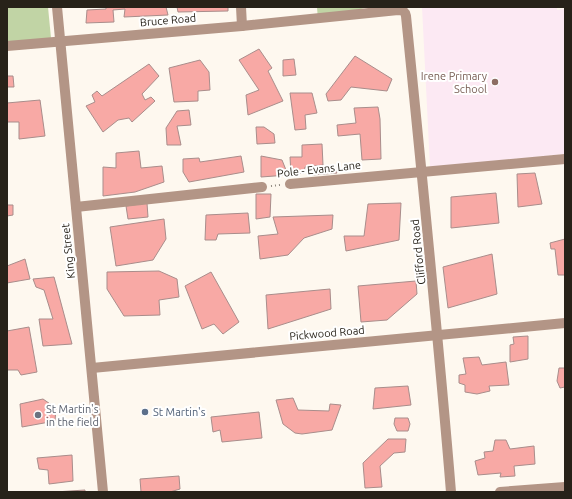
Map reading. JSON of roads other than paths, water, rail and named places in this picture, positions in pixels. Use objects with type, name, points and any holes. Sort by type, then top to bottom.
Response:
[{"type":"street","name":"King Street","points":[[57,7],[103,492]]},
{"type":"street","points":[[241,7],[242,26]]},
{"type":"street","name":"Bruce Road","points":[[7,46],[242,26],[403,10]]},
{"type":"street","name":"Clifford Road","points":[[403,10],[406,13],[422,171],[451,492]]},
{"type":"street","name":"Pole - Evans Lane","points":[[290,184],[565,159]]},
{"type":"street","points":[[76,207],[262,187]]},
{"type":"street","name":"Pickwood Road","points":[[92,368],[565,323]]},
{"type":"street","points":[[500,492],[565,487]]},
{"type":"place","name":"Irene Primary School","points":[[495,82]]},
{"type":"place","name":"St Martin's","points":[[145,412]]},
{"type":"place","name":"St Martin's in the field","points":[[38,415]]}]
